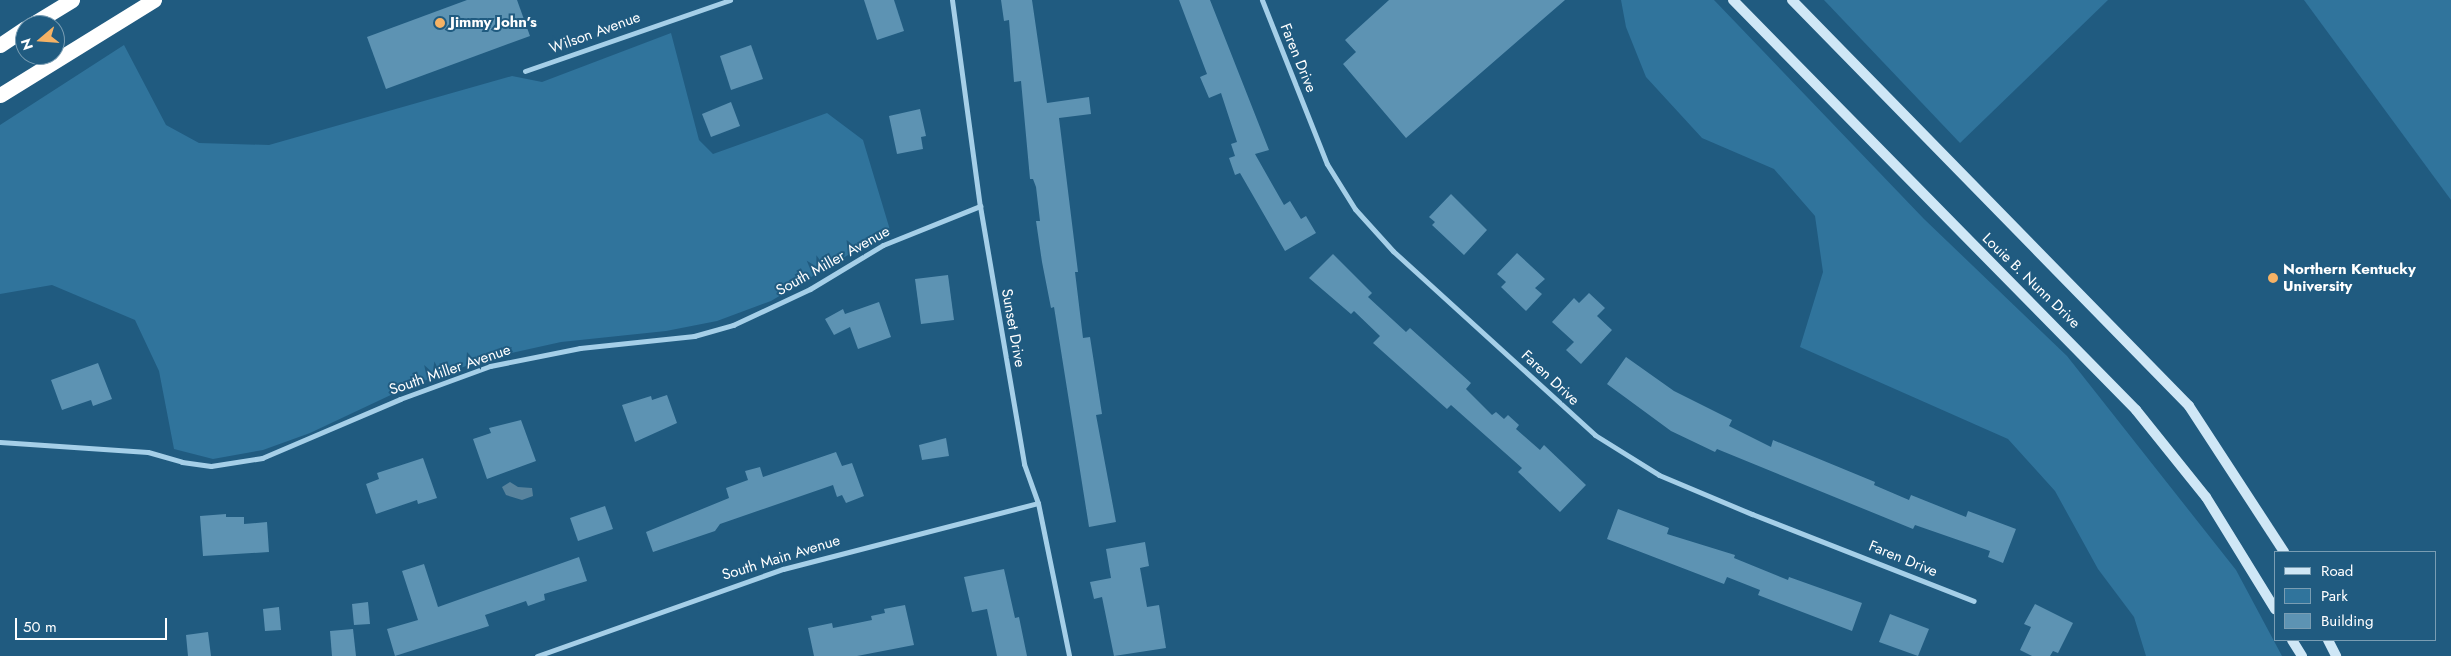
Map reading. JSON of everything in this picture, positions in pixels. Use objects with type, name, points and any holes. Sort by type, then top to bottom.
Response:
[{"type":"highway","points":[[47,15],[72,0]]},
{"type":"highway","points":[[0,95],[154,0]]},
{"type":"highway","points":[[0,45],[15,35]]},
{"type":"main road","name":"Louie B. Nunn Drive","points":[[1733,0],[2136,410],[2206,497],[2274,607]]},
{"type":"main road","name":"Louie B. Nunn Drive","points":[[1792,0],[2189,406],[2283,551]]},
{"type":"main road","points":[[2293,641],[2302,656]]},
{"type":"main road","points":[[2328,641],[2336,656]]},
{"type":"street","name":"Wilson Avenue","points":[[525,71],[730,0]]},
{"type":"street","name":"Sunset Drive","points":[[952,0],[980,206],[1024,464],[1038,503],[1069,656]]},
{"type":"street","name":"Faren Drive","points":[[1262,0],[1327,164],[1355,209],[1393,251],[1583,425],[1630,459],[1659,475],[1752,514],[1974,601]]},
{"type":"street","name":"South Miller Avenue","points":[[0,442],[148,452],[182,462],[216,466],[262,458],[400,399],[490,366],[580,348],[694,336],[733,325],[810,289],[883,245],[980,206]]},
{"type":"street","name":"South Main Avenue","points":[[537,656],[783,569],[1038,503]]},
{"type":"green space","points":[[1621,0],[1714,0],[1924,219],[2067,356],[2236,570],[2282,656],[2146,656],[2134,617],[2098,569],[2055,491],[2008,439],[1800,347],[1823,272],[1815,216],[1774,169],[1702,138],[1646,77],[1626,27]]},
{"type":"green space","points":[[1824,0],[2108,0],[1960,143]]},
{"type":"green space","points":[[2304,0],[2451,0],[2451,200]]},
{"type":"green space","points":[[671,33],[699,140],[713,154],[827,113],[863,140],[890,230],[771,301],[717,321],[666,331],[561,342],[489,358],[412,385],[310,433],[263,450],[213,459],[174,449],[159,371],[135,320],[52,285],[0,294],[0,125],[124,45],[166,125],[199,143],[269,145],[512,76],[542,82]]},
{"type":"shaded area","points":[[510,482],[518,487],[532,488],[533,496],[522,500],[506,495],[502,487]]},
{"type":"building","points":[[467,0],[517,0],[530,36],[386,89],[367,37]]},
{"type":"building","points":[[864,0],[894,0],[904,31],[877,40]]},
{"type":"building","points":[[1001,0],[1032,0],[1047,103],[1089,97],[1091,114],[1059,118],[1078,272],[1075,272],[1083,338],[1090,337],[1102,414],[1096,415],[1116,522],[1089,527],[1054,307],[1051,308],[1042,262],[1036,221],[1040,221],[1036,187],[1033,179],[1030,179],[1021,81],[1014,82],[1009,20],[1004,21]]},
{"type":"building","points":[[1179,0],[1210,0],[1269,150],[1255,154],[1284,205],[1290,201],[1301,219],[1306,216],[1316,233],[1285,251],[1240,173],[1235,175],[1229,158],[1235,156],[1231,144],[1237,142],[1221,93],[1209,98],[1200,77],[1207,74]]},
{"type":"building","points":[[1389,0],[1565,0],[1406,138],[1343,64],[1356,52],[1345,40]]},
{"type":"building","points":[[751,45],[763,79],[731,90],[720,56]]},
{"type":"building","points":[[731,102],[740,126],[711,137],[702,114]]},
{"type":"building","points":[[920,109],[926,136],[921,137],[923,149],[897,154],[889,116]]},
{"type":"building","points":[[1451,194],[1487,230],[1464,255],[1432,225],[1435,222],[1429,217]]},
{"type":"building","points":[[1517,253],[1545,279],[1535,288],[1542,294],[1526,311],[1501,287],[1506,282],[1497,274]]},
{"type":"building","points":[[1333,254],[1372,293],[1368,297],[1406,332],[1410,328],[1471,383],[1466,389],[1492,415],[1496,412],[1504,419],[1508,415],[1519,425],[1516,429],[1540,450],[1544,445],[1586,485],[1560,512],[1518,472],[1522,468],[1451,405],[1447,409],[1373,343],[1380,336],[1354,311],[1351,314],[1309,278]]},
{"type":"building","points":[[948,275],[954,320],[921,324],[915,279]]},
{"type":"building","points":[[1589,293],[1605,308],[1597,316],[1612,330],[1581,364],[1566,350],[1574,342],[1552,322],[1574,298],[1579,303]]},
{"type":"building","points":[[879,302],[891,337],[858,349],[850,327],[834,335],[825,319],[843,309],[845,314]]},
{"type":"building","points":[[1626,357],[1674,391],[1732,420],[1729,426],[1771,447],[1773,440],[1875,482],[1874,485],[1909,500],[1911,495],[1966,517],[1968,511],[2016,529],[2003,563],[1988,557],[1990,551],[1915,525],[1913,529],[1717,449],[1715,452],[1671,431],[1607,384]]},
{"type":"building","points":[[98,363],[112,399],[93,406],[91,400],[62,410],[51,380]]},
{"type":"building","points":[[667,395],[677,423],[635,442],[622,405],[651,396],[652,400]]},
{"type":"building","points":[[521,420],[536,461],[487,479],[473,439],[491,433],[489,428]]},
{"type":"building","points":[[946,438],[949,456],[922,460],[919,445]]},
{"type":"building","points":[[836,452],[842,466],[852,463],[864,496],[846,503],[842,495],[837,497],[833,485],[720,524],[715,531],[653,552],[646,532],[729,498],[726,488],[748,480],[745,471],[760,467],[763,477]]},
{"type":"building","points":[[423,458],[437,498],[418,504],[417,500],[376,514],[366,484],[379,479],[377,473]]},
{"type":"building","points":[[605,506],[613,529],[578,541],[570,518]]},
{"type":"building","points":[[1618,509],[1669,528],[1667,534],[1735,555],[1734,558],[1788,580],[1789,577],[1862,603],[1852,631],[1758,595],[1760,590],[1727,577],[1724,584],[1607,539]]},
{"type":"building","points":[[226,514],[226,517],[244,517],[244,524],[267,522],[269,552],[203,556],[200,516]]},
{"type":"building","points":[[1145,542],[1149,566],[1140,568],[1147,607],[1159,605],[1166,648],[1114,656],[1102,597],[1094,599],[1090,582],[1111,578],[1106,549]]},
{"type":"building","points":[[579,557],[587,581],[544,594],[545,600],[528,606],[526,601],[485,615],[489,626],[395,656],[387,629],[418,620],[402,571],[424,564],[438,607]]},
{"type":"building","points":[[1004,569],[1015,618],[1019,617],[1027,656],[997,656],[987,609],[972,612],[964,577]]},
{"type":"building","points":[[368,602],[370,624],[354,625],[352,604]]},
{"type":"building","points":[[2035,604],[2073,623],[2058,653],[2053,651],[2050,656],[2032,656],[2020,650],[2031,627],[2024,624]]},
{"type":"building","points":[[905,605],[914,645],[857,656],[814,656],[808,628],[832,623],[833,628],[872,620],[871,616],[885,613],[884,609]]},
{"type":"building","points":[[279,607],[281,630],[265,631],[263,609]]},
{"type":"building","points":[[1890,614],[1929,629],[1918,656],[1879,642]]},
{"type":"building","points":[[353,629],[356,656],[332,656],[330,631]]},
{"type":"building","points":[[208,632],[211,656],[188,656],[186,635]]},
{"type":"place","name":"Jimmy John’s","points":[[440,23]]},
{"type":"place","name":"Northern Kentucky University","points":[[2273,278]]}]
